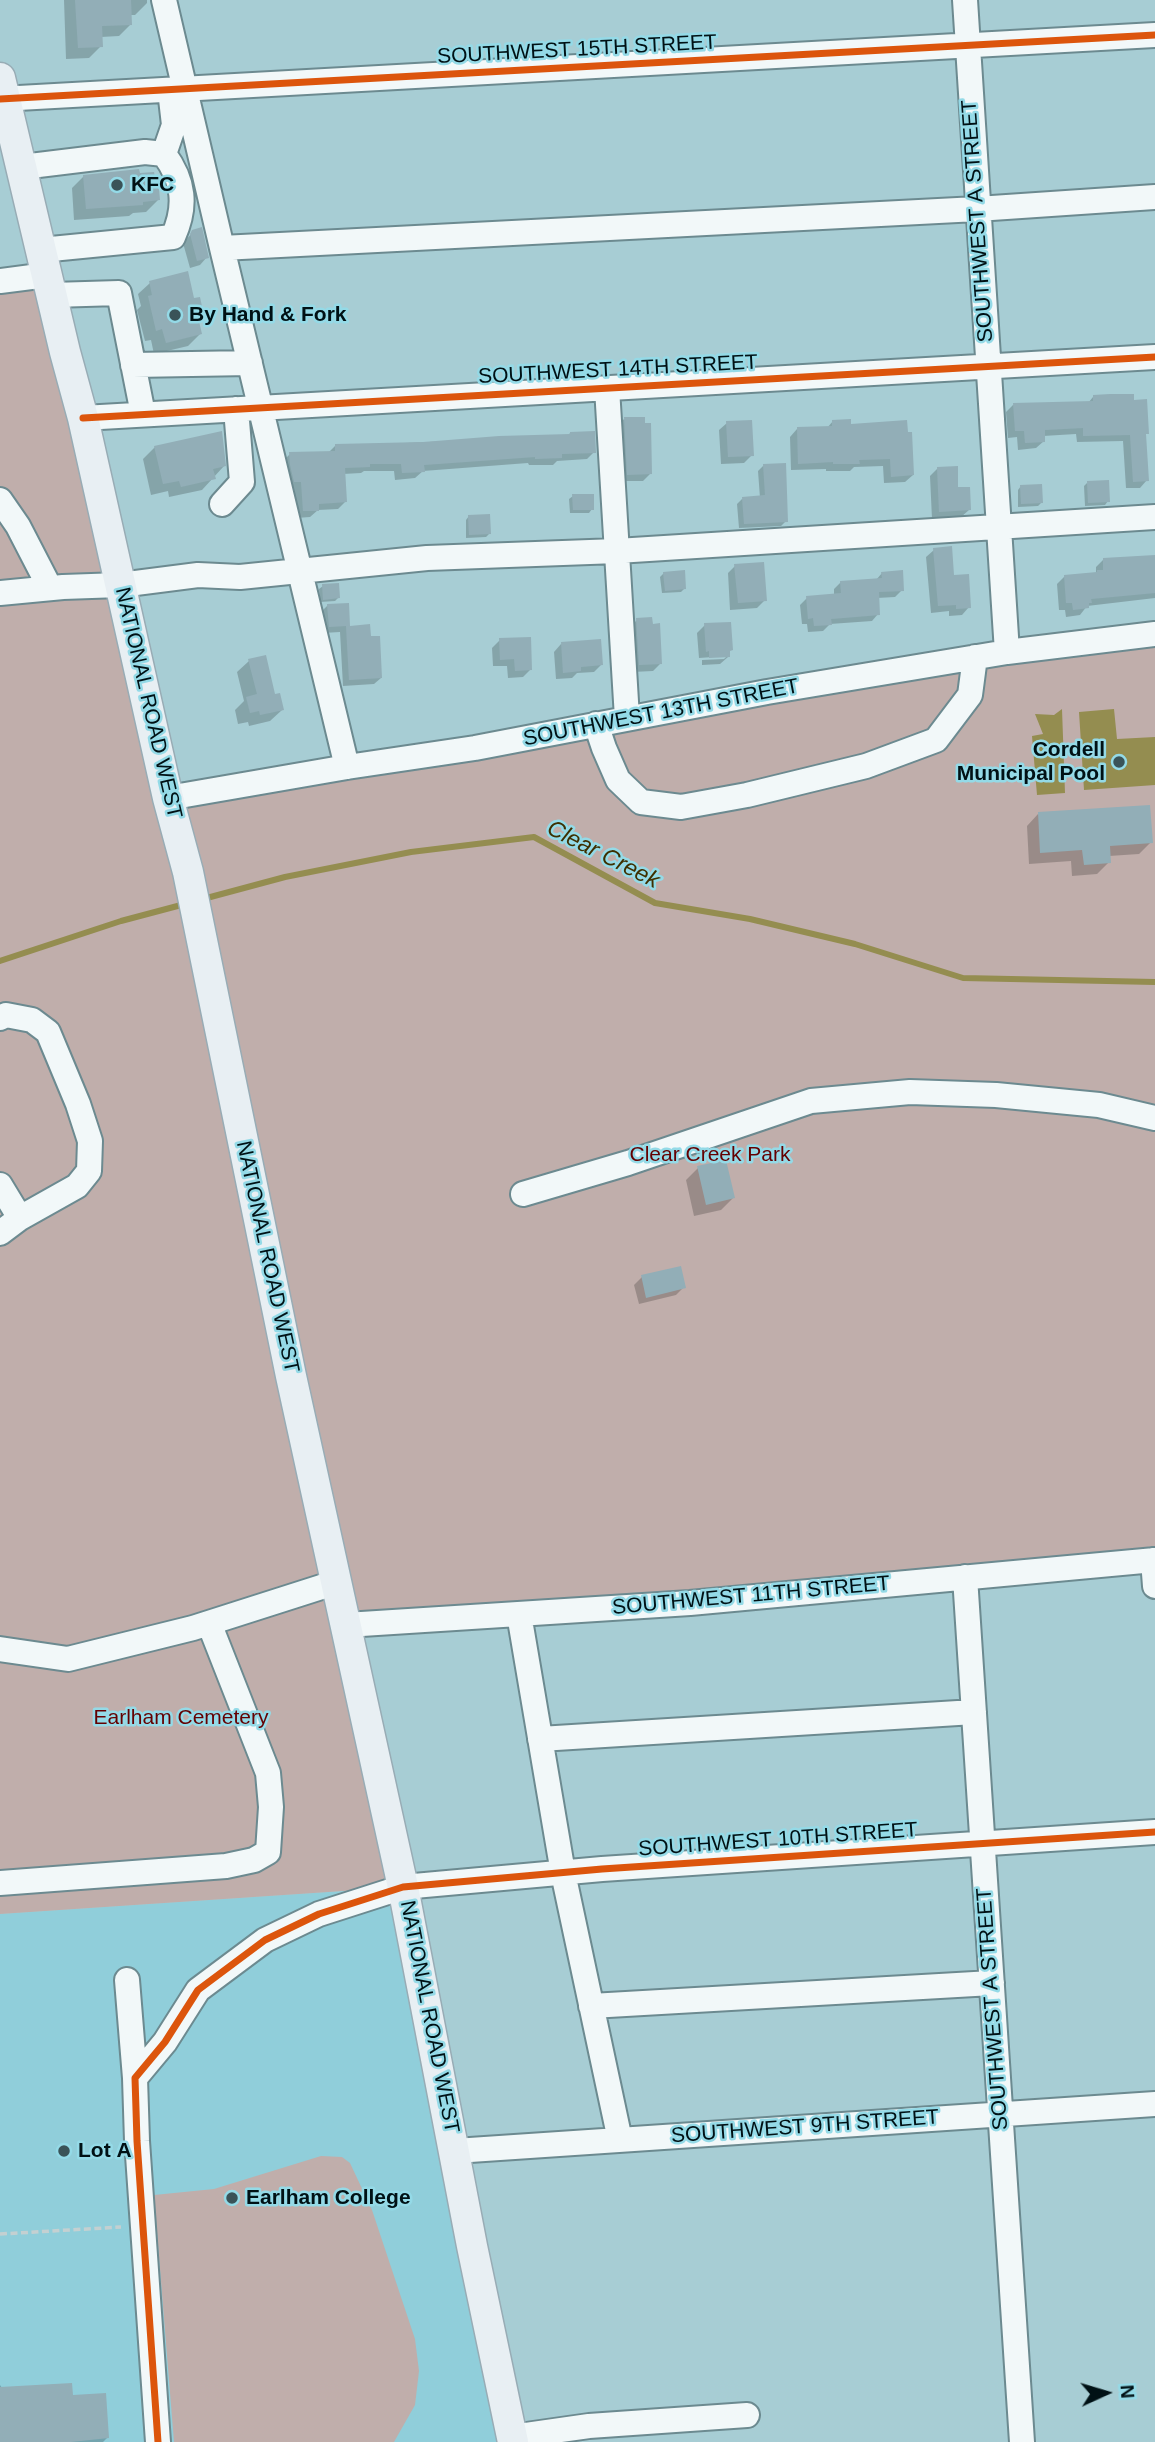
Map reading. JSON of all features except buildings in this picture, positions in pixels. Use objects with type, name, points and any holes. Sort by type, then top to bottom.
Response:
[{"type":"main road","name":"NATIONAL ROAD WEST","points":[[2,92],[83,418],[168,798],[188,872],[291,1376],[403,1887],[513,2440]]},
{"type":"street","points":[[164,0],[178,89],[222,248],[347,767]]},
{"type":"street","name":"SOUTHWEST A STREET","points":[[964,0],[1007,652]]},
{"type":"street","name":"SOUTHWEST 15TH STREET","points":[[2,92],[178,89],[1155,35]]},
{"type":"street","points":[[164,153],[174,125],[178,89]]},
{"type":"street","points":[[22,167],[145,152],[164,153]]},
{"type":"street","points":[[0,281],[47,273],[173,237],[181,220],[182,193],[176,171],[164,153]]},
{"type":"street","points":[[222,248],[977,209],[1155,197]]},
{"type":"street","points":[[47,273],[119,293],[143,414]]},
{"type":"street","name":"SOUTHWEST 14TH STREET","points":[[83,418],[1155,357]]},
{"type":"street","points":[[133,365],[250,363]]},
{"type":"street","points":[[607,388],[627,718]]},
{"type":"street","points":[[222,504],[242,482],[236,409]]},
{"type":"street","points":[[0,500],[18,526],[50,588]]},
{"type":"street","points":[[0,593],[120,585],[198,576],[240,577],[427,558],[617,551],[1155,517]]},
{"type":"street","name":"SOUTHWEST 13TH STREET","points":[[168,798],[475,748],[718,700],[975,657],[1155,634]]},
{"type":"street","points":[[596,724],[618,780],[641,802],[681,807],[707,803],[866,766],[936,740],[970,695],[975,657]]},
{"type":"street","points":[[0,1018],[6,1016],[32,1020],[48,1032],[78,1104],[90,1141],[89,1171],[77,1186],[20,1218],[0,1233]]},
{"type":"street","points":[[523,1194],[628,1163],[811,1101],[910,1092],[996,1095],[1099,1105],[1155,1118]]},
{"type":"street","points":[[0,1185],[20,1218]]},
{"type":"street","points":[[1154,1560],[1155,1586]]},
{"type":"street","name":"SOUTHWEST 11TH STREET","points":[[346,1625],[690,1603],[1154,1560]]},
{"type":"street","name":"SOUTHWEST A STREET","points":[[965,1577],[1022,2442]]},
{"type":"street","points":[[0,1649],[68,1659],[209,1623],[337,1582]]},
{"type":"street","points":[[519,1614],[563,1873],[620,2140]]},
{"type":"street","points":[[0,1883],[226,1866],[254,1860],[268,1852],[271,1807],[268,1773],[209,1623]]},
{"type":"street","points":[[540,1739],[974,1712]]},
{"type":"street","name":"SOUTHWEST 10TH STREET","points":[[135,2078],[165,2042],[198,1990],[265,1940],[319,1914],[403,1887],[563,1873],[1155,1832]]},
{"type":"street","points":[[127,1980],[158,2442]]},
{"type":"street","points":[[591,2006],[992,1983]]},
{"type":"street","name":"SOUTHWEST 9TH STREET","points":[[455,2151],[1155,2104]]},
{"type":"street","points":[[513,2440],[589,2426],[747,2415]]},
{"type":"path","points":[[0,2234],[121,2226]]},
{"type":"shaded area","points":[[1062,709],[1065,793],[1037,795],[1032,736],[1043,734],[1035,714],[1054,715]]},
{"type":"shaded area","name":"Cordell Municipal Pool","points":[[1114,709],[1117,739],[1155,737],[1155,785],[1084,790],[1079,712]]},
{"type":"shaded area","name":"Earlham College","points":[[403,1887],[513,2442],[0,2442],[0,1914]]},
{"type":"green space","name":"Clear Creek Park","points":[[50,287],[169,798],[1155,634],[1155,1560],[347,1625],[403,1887],[0,1914],[0,290]]},
{"type":"green space","points":[[321,2156],[342,2157],[350,2163],[372,2210],[415,2339],[419,2371],[415,2405],[394,2442],[174,2442],[154,2195],[214,2189]]},
{"type":"waterway","name":"Clear Creek","points":[[203,899],[285,877],[411,852],[534,837],[655,903],[750,919],[855,944],[963,978],[1155,982]]},
{"type":"waterway","name":"Clear Creek","points":[[0,961],[121,921],[185,904]]},
{"type":"cycle path","points":[[0,99],[1155,35]]},
{"type":"cycle path","points":[[83,418],[1155,357]]},
{"type":"cycle path","points":[[158,2442],[135,2078],[165,2042],[198,1990],[265,1940],[319,1914],[403,1887],[602,1869],[1155,1832]]},
{"type":"place","name":"KFC","points":[[117,185]]},
{"type":"place","name":"By Hand & Fork","points":[[175,315]]},
{"type":"place","name":"Cordell Municipal Pool","points":[[1119,762]]},
{"type":"place","name":"Lot A","points":[[64,2151]]},
{"type":"place","name":"Earlham College","points":[[232,2198]]},
{"type":"park label","name":"Earlham Cemetery","points":[[181,1718]]}]
